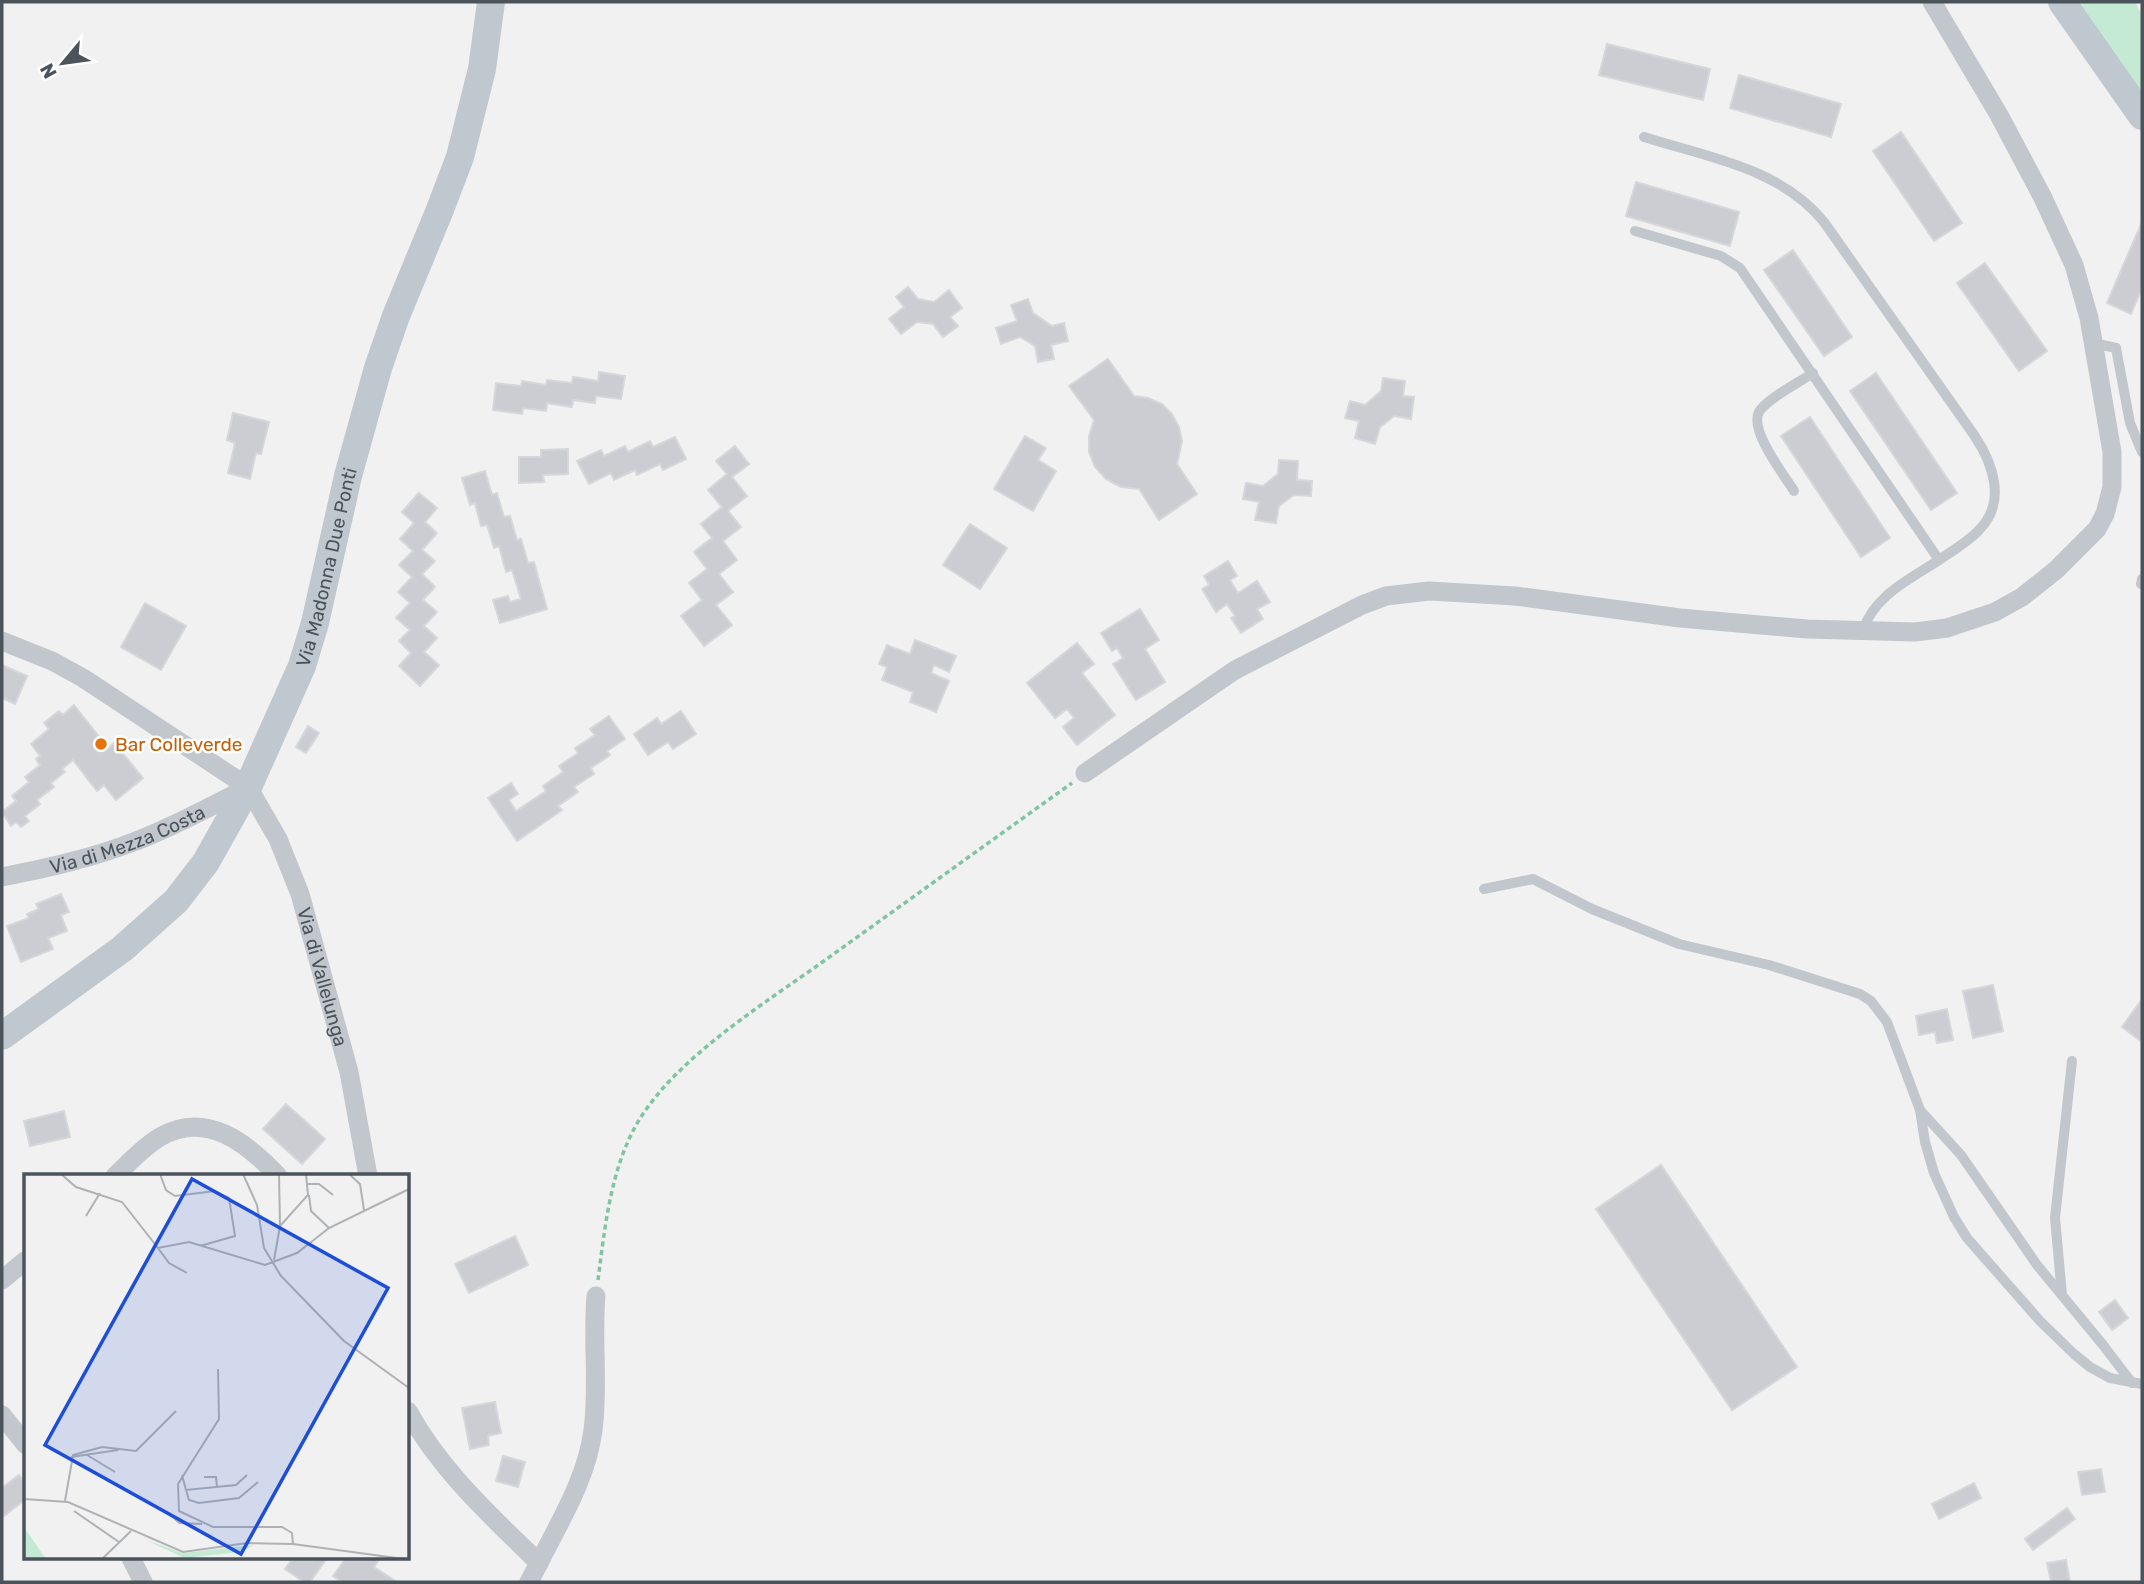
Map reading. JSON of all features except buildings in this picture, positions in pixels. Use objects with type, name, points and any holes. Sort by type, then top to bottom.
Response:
[{"type":"main road","name":"Via Madonna Due Ponti","points":[[2,1036],[122,949],[176,901],[206,862],[248,787],[292,690],[311,638],[361,424],[378,368],[467,133],[482,69],[491,2]]},
{"type":"main road","points":[[2062,2],[2142,116]]},
{"type":"street","points":[[1086,773],[1235,670],[1362,605],[1386,596],[1429,591],[1515,596],[1680,618],[1807,629],[1916,632],[1939,629],[1995,612],[2022,597],[2090,538],[2105,514],[2112,478],[2109,434],[2082,292],[2060,232],[1999,115],[1931,2]]},
{"type":"street","points":[[2,641],[52,661],[75,674],[248,787]]},
{"type":"street","name":"Via di Mezza Costa","points":[[2,877],[61,865],[119,848],[172,826],[248,787]]},
{"type":"street","name":"Via di Vallelunga","points":[[248,787],[278,839],[300,894],[348,1072],[368,1174]]},
{"type":"street","points":[[117,1174],[156,1140],[174,1130],[194,1126],[220,1132],[243,1143],[276,1174]]},
{"type":"street","points":[[2,1280],[24,1262]]},
{"type":"street","points":[[529,1582],[580,1479],[592,1441],[596,1296]]},
{"type":"street","points":[[410,1414],[424,1438],[463,1486],[539,1563]]},
{"type":"street","points":[[2,1415],[24,1442]]},
{"type":"street","points":[[132,1560],[143,1582]]},
{"type":"lane","points":[[1644,137],[1755,172],[1783,185],[1804,201],[1824,222],[1974,435],[1993,472],[1993,505],[1985,524],[1978,532],[1879,601],[1867,618],[1863,630]]},
{"type":"lane","points":[[1635,231],[1721,256],[1737,264],[1939,560]]},
{"type":"lane","points":[[2093,343],[2116,348],[2130,423],[2142,452]]},
{"type":"lane","points":[[1794,491],[1765,445],[1757,424],[1757,416],[1764,406],[1813,373]]},
{"type":"lane","points":[[1484,889],[1532,878],[1592,909],[1679,944],[1769,965],[1860,994],[1871,1001],[1887,1022],[1920,1110],[1934,1173],[1954,1217],[1975,1247],[2040,1321],[2074,1354],[2100,1373],[2137,1383]]},
{"type":"lane","points":[[2062,1296],[2055,1218],[2073,1061]]},
{"type":"lane","points":[[1920,1110],[1961,1155],[2037,1265],[2137,1383]]},
{"type":"path","points":[[596,1296],[616,1179],[626,1147],[639,1120],[675,1075],[786,988],[1086,773]]},
{"type":"green space","points":[[2069,2],[2135,2],[2142,15],[2142,104]]},
{"type":"place","name":"Bar Colleverde","points":[[101,744]]}]
